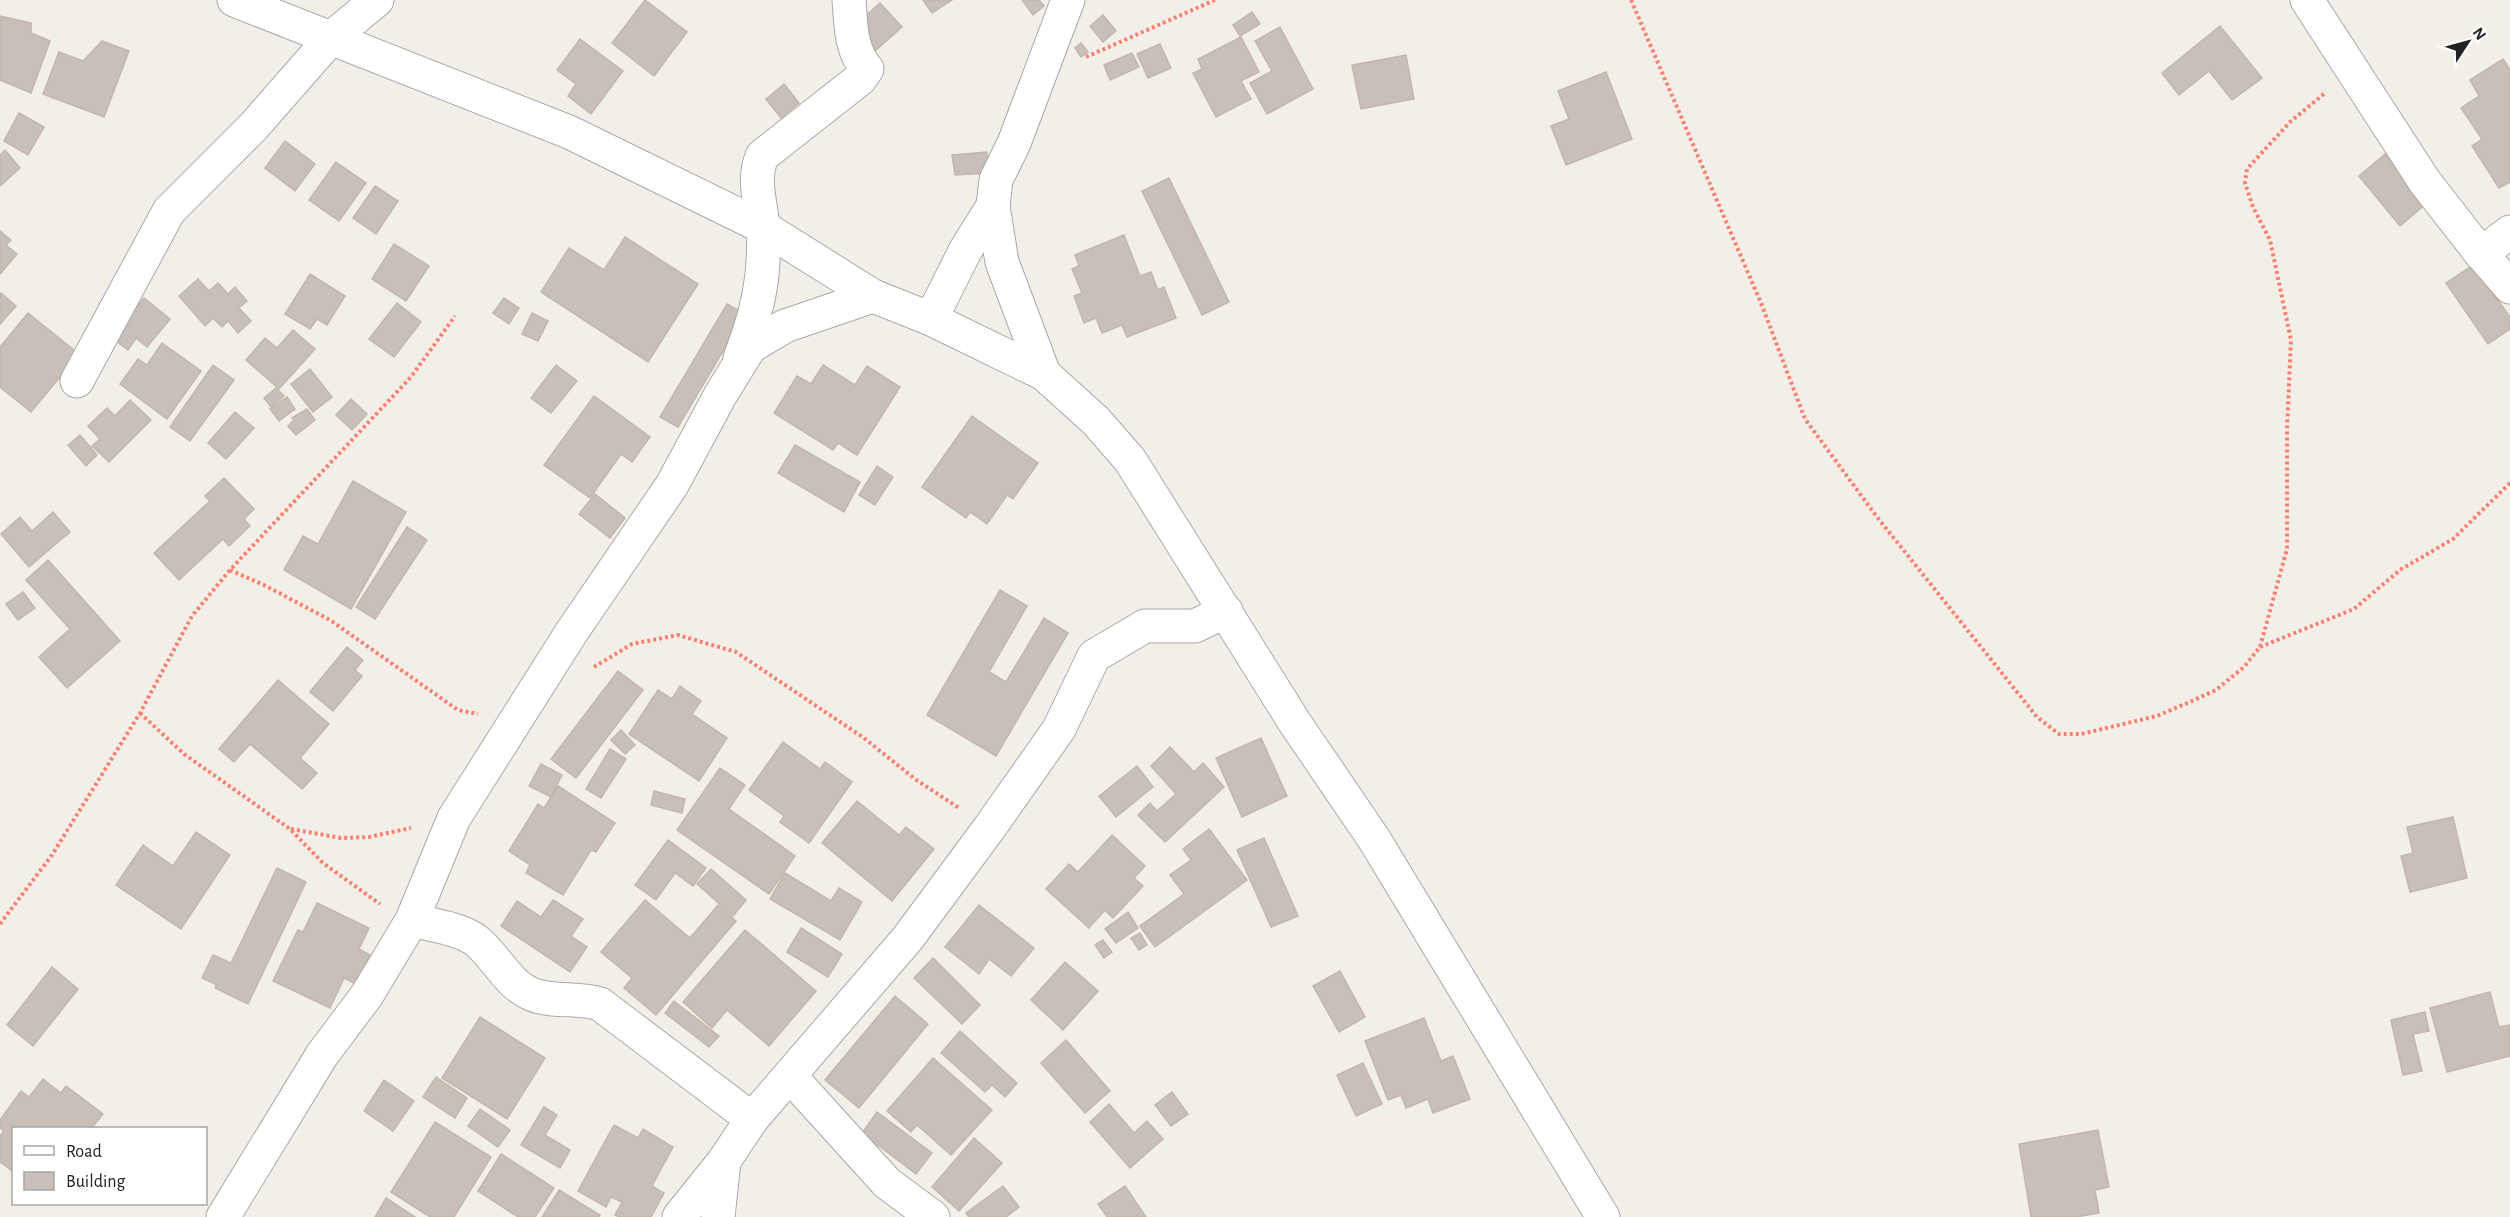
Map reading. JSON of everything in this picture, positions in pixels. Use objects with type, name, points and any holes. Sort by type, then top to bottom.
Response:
[{"type":"street","points":[[234,0],[569,132],[763,227],[873,296],[931,319],[1044,374],[1095,421],[1130,460],[1295,723],[1374,839],[1603,1217]]},
{"type":"street","points":[[77,381],[169,211],[254,126],[332,38],[376,0]]},
{"type":"street","points":[[735,371],[758,313],[763,227],[756,187],[756,171],[762,156],[860,79],[867,69],[857,57],[851,29],[849,0]]},
{"type":"street","points":[[1044,374],[1002,262],[996,238],[993,206],[996,180],[1014,143],[1068,0]]},
{"type":"street","points":[[2307,0],[2354,69],[2425,182],[2510,287]]},
{"type":"street","points":[[931,319],[965,251],[993,206]]},
{"type":"street","points":[[2481,254],[2510,232]]},
{"type":"street","points":[[224,1217],[322,1055],[367,995],[412,920],[454,818],[516,719],[672,485],[750,347],[785,326],[873,296]]},
{"type":"street","points":[[679,1217],[724,1161],[752,1119],[908,938],[1059,729],[1094,656],[1144,626],[1195,626],[1226,611]]},
{"type":"street","points":[[412,920],[466,934],[476,940],[516,985],[531,994],[588,1000],[600,1004],[752,1119]]},
{"type":"street","points":[[790,1076],[887,1183],[933,1217]]},
{"type":"street","points":[[718,1217],[724,1161]]},
{"type":"path","points":[[1085,58],[1215,0]]},
{"type":"path","points":[[1631,0],[1761,303],[1805,419],[1877,517],[2037,717],[2059,734],[2081,734],[2157,716],[2216,690],[2244,667],[2260,647],[2287,549],[2287,429],[2291,340],[2270,240],[2253,207],[2245,183],[2247,169],[2290,122],[2354,69]]},
{"type":"path","points":[[0,924],[52,855],[140,713],[192,616],[230,570],[411,377],[455,316]]},
{"type":"path","points":[[2260,647],[2354,609],[2400,570],[2453,539],[2510,483]]},
{"type":"path","points":[[230,570],[330,620],[458,710],[516,719]]},
{"type":"path","points":[[586,670],[632,644],[678,635],[736,652],[864,738],[915,780],[990,827]]},
{"type":"path","points":[[140,713],[184,754],[290,829],[323,863],[347,883],[374,901],[412,920]]},
{"type":"path","points":[[290,829],[341,838],[369,837],[454,818]]},
{"type":"building","points":[[645,0],[687,32],[654,76],[612,43]]},
{"type":"building","points":[[923,0],[952,0],[932,13]]},
{"type":"building","points":[[1022,0],[1039,0],[1044,6],[1033,15]]},
{"type":"building","points":[[880,3],[902,27],[875,51],[853,27]]},
{"type":"building","points":[[1252,12],[1260,24],[1240,36],[1233,25]]},
{"type":"building","points":[[1103,15],[1116,31],[1103,42],[1090,26]]},
{"type":"building","points":[[0,16],[31,23],[31,33],[50,41],[31,93],[0,80]]},
{"type":"building","points":[[2220,26],[2262,78],[2232,100],[2209,71],[2179,95],[2162,73]]},
{"type":"building","points":[[1280,27],[1313,89],[1267,114],[1250,83],[1272,71],[1255,41]]},
{"type":"building","points":[[1241,37],[1259,72],[1241,81],[1251,99],[1216,117],[1193,73],[1202,69],[1198,59]]},
{"type":"building","points":[[580,39],[623,71],[591,114],[568,96],[576,84],[557,70]]},
{"type":"building","points":[[102,41],[129,51],[104,117],[43,94],[59,52],[83,61]]},
{"type":"building","points":[[1081,43],[1088,52],[1081,57],[1075,48]]},
{"type":"building","points":[[1160,44],[1171,68],[1148,78],[1137,54]]},
{"type":"building","points":[[1132,53],[1139,67],[1110,80],[1104,65]]},
{"type":"building","points":[[1406,55],[1414,99],[1361,109],[1352,65]]},
{"type":"building","points":[[2503,59],[2510,70],[2510,182],[2499,188],[2472,146],[2482,139],[2461,108],[2479,96],[2470,80]]},
{"type":"building","points":[[1606,72],[1632,139],[1566,165],[1551,126],[1569,119],[1558,91]]},
{"type":"building","points":[[784,84],[799,103],[781,118],[766,99]]},
{"type":"building","points":[[19,113],[44,127],[28,155],[4,141]]},
{"type":"building","points":[[285,141],[315,164],[295,191],[265,168]]},
{"type":"building","points":[[5,150],[20,168],[0,186],[0,155]]},
{"type":"building","points":[[987,152],[988,173],[955,175],[952,155]]},
{"type":"building","points":[[2385,154],[2426,204],[2400,226],[2359,176]]},
{"type":"building","points":[[336,162],[366,183],[339,221],[309,200]]},
{"type":"building","points":[[1169,178],[1229,302],[1202,315],[1142,191]]},
{"type":"building","points":[[375,186],[398,201],[376,234],[353,218]]},
{"type":"building","points":[[0,231],[11,240],[6,245],[17,254],[0,274]]},
{"type":"building","points":[[1124,235],[1140,276],[1151,272],[1158,290],[1164,287],[1176,318],[1127,337],[1122,325],[1102,333],[1096,318],[1084,323],[1074,296],[1082,293],[1072,269],[1079,266],[1075,255]]},
{"type":"building","points":[[625,237],[698,284],[648,362],[541,292],[569,248],[604,270]]},
{"type":"building","points":[[394,244],[429,266],[406,301],[372,279]]},
{"type":"building","points":[[2473,265],[2510,317],[2510,329],[2488,344],[2446,283]]},
{"type":"building","points":[[310,274],[345,296],[327,325],[317,319],[310,329],[285,314]]},
{"type":"building","points":[[198,279],[209,291],[218,283],[228,294],[235,287],[247,301],[239,308],[251,321],[238,333],[228,321],[222,327],[213,318],[205,326],[179,296]]},
{"type":"building","points":[[1,293],[16,306],[0,324],[0,295]]},
{"type":"building","points":[[144,298],[170,319],[147,347],[136,338],[128,350],[112,338]]},
{"type":"building","points":[[504,298],[519,308],[509,324],[493,313]]},
{"type":"building","points":[[397,303],[421,322],[394,357],[369,339]]},
{"type":"building","points":[[727,304],[745,314],[678,427],[660,417]]},
{"type":"building","points":[[28,313],[79,354],[31,412],[0,387],[0,347]]},
{"type":"building","points":[[532,313],[548,321],[538,341],[522,334]]},
{"type":"building","points":[[293,330],[315,349],[279,389],[246,360],[265,338],[277,348]]},
{"type":"building","points":[[162,343],[201,371],[167,419],[120,384],[138,359],[147,365]]},
{"type":"building","points":[[213,365],[234,380],[190,441],[170,427]]},
{"type":"building","points":[[556,365],[577,381],[551,413],[531,398]]},
{"type":"building","points":[[823,365],[855,385],[867,366],[900,387],[857,455],[838,443],[833,450],[774,413],[797,376],[811,384]]},
{"type":"building","points":[[310,369],[332,397],[313,412],[291,384]]},
{"type":"building","points":[[276,388],[284,396],[271,407],[264,398]]},
{"type":"building","points":[[594,396],[650,437],[632,462],[621,454],[590,498],[544,465]]},
{"type":"building","points":[[287,397],[295,409],[279,421],[270,409]]},
{"type":"building","points":[[351,399],[367,414],[352,430],[336,415]]},
{"type":"building","points":[[130,400],[151,420],[109,462],[92,446],[100,439],[88,426],[107,408],[115,416]]},
{"type":"building","points":[[307,409],[315,420],[296,435],[288,426],[294,420],[292,418]]},
{"type":"building","points":[[235,412],[254,428],[226,459],[208,443]]},
{"type":"building","points":[[972,416],[1038,463],[1013,499],[1007,495],[987,524],[970,512],[966,518],[922,487]]},
{"type":"building","points":[[80,435],[97,455],[86,466],[68,445]]},
{"type":"building","points":[[795,445],[860,482],[844,512],[778,473]]},
{"type":"building","points":[[877,466],[893,477],[875,505],[859,495]]},
{"type":"building","points":[[224,478],[254,509],[244,519],[250,526],[229,546],[223,539],[179,580],[154,553],[210,501],[205,496]]},
{"type":"building","points":[[353,481],[406,512],[351,609],[284,570],[303,536],[318,544]]},
{"type":"building","points":[[595,494],[625,518],[610,538],[579,514]]},
{"type":"building","points":[[53,512],[70,532],[29,567],[1,534],[20,517],[32,531]]},
{"type":"building","points":[[407,527],[427,540],[375,619],[356,607]]},
{"type":"building","points":[[48,560],[120,641],[67,688],[39,657],[70,629],[26,580]]},
{"type":"building","points":[[1000,590],[1027,606],[989,672],[1006,682],[1044,618],[1068,633],[996,756],[927,715]]},
{"type":"building","points":[[23,592],[35,608],[18,620],[6,604]]},
{"type":"building","points":[[347,647],[363,660],[355,670],[362,676],[333,711],[310,692]]},
{"type":"building","points":[[618,671],[643,690],[576,778],[551,759]]},
{"type":"building","points":[[278,680],[329,724],[300,758],[317,773],[302,789],[250,744],[234,762],[219,749]]},
{"type":"building","points":[[680,686],[701,701],[692,714],[727,738],[699,781],[629,734],[658,690],[672,699]]},
{"type":"building","points":[[621,730],[635,745],[625,754],[611,740]]},
{"type":"building","points":[[1261,738],[1287,796],[1242,817],[1216,758]]},
{"type":"building","points":[[783,742],[820,769],[825,762],[852,782],[809,843],[780,822],[784,816],[749,790]]},
{"type":"building","points":[[1170,747],[1194,772],[1203,763],[1224,787],[1165,842],[1138,815],[1150,803],[1157,811],[1176,794],[1151,766]]},
{"type":"building","points":[[610,749],[626,759],[601,798],[586,789]]},
{"type":"building","points":[[541,764],[562,775],[551,797],[529,786]]},
{"type":"building","points":[[1137,766],[1153,787],[1116,817],[1099,796]]},
{"type":"building","points":[[720,768],[745,785],[729,809],[795,856],[769,894],[677,830]]},
{"type":"building","points":[[558,786],[615,823],[596,852],[591,850],[563,895],[526,873],[530,865],[509,851],[538,804],[544,808]]},
{"type":"building","points":[[654,791],[685,799],[682,813],[651,805]]},
{"type":"building","points":[[857,801],[899,835],[906,827],[934,849],[892,901],[822,843]]},
{"type":"building","points":[[2453,817],[2467,878],[2410,892],[2401,856],[2413,853],[2407,827]]},
{"type":"building","points":[[1209,829],[1247,880],[1155,947],[1140,926],[1184,894],[1170,875],[1191,860],[1183,849]]},
{"type":"building","points":[[196,832],[230,855],[181,929],[116,885],[143,845],[173,866]]},
{"type":"building","points":[[1112,835],[1145,866],[1134,878],[1143,886],[1113,918],[1105,910],[1089,928],[1046,889],[1069,864],[1078,872]]},
{"type":"building","points":[[1264,838],[1298,916],[1271,927],[1237,850]]},
{"type":"building","points":[[668,840],[706,868],[693,886],[675,873],[656,900],[635,885]]},
{"type":"building","points":[[277,868],[306,882],[248,1004],[215,988],[217,985],[202,978],[213,955],[231,963]]},
{"type":"building","points":[[711,869],[746,900],[733,916],[697,884]]},
{"type":"building","points":[[785,873],[831,901],[839,888],[862,902],[840,940],[770,899]]},
{"type":"building","points":[[553,900],[583,919],[571,936],[587,947],[570,972],[501,926],[517,901],[541,917]]},
{"type":"building","points":[[645,900],[690,938],[718,905],[736,921],[656,1015],[624,988],[632,978],[601,952]]},
{"type":"building","points":[[317,903],[369,928],[359,949],[370,955],[356,984],[344,978],[330,1008],[273,981],[298,930],[303,932]]},
{"type":"building","points":[[979,905],[1034,948],[1011,976],[989,959],[979,974],[945,947]]},
{"type":"building","points":[[1128,912],[1138,928],[1116,943],[1105,929]]},
{"type":"building","points":[[801,928],[842,954],[828,977],[787,952]]},
{"type":"building","points":[[745,930],[816,991],[769,1046],[727,1010],[712,1028],[683,1002]]},
{"type":"building","points":[[1140,933],[1147,945],[1139,950],[1131,938]]},
{"type":"building","points":[[1103,940],[1112,952],[1104,958],[1095,945]]},
{"type":"building","points":[[933,958],[980,1005],[962,1024],[914,978]]},
{"type":"building","points":[[1065,962],[1098,991],[1063,1030],[1031,1000]]},
{"type":"building","points":[[52,967],[78,989],[33,1046],[7,1025]]},
{"type":"building","points":[[1340,971],[1365,1017],[1339,1032],[1313,986]]},
{"type":"building","points":[[2490,992],[2499,1027],[2510,1025],[2510,1056],[2447,1072],[2430,1008]]},
{"type":"building","points":[[895,996],[928,1024],[859,1108],[825,1080]]},
{"type":"building","points":[[674,1001],[719,1036],[709,1047],[665,1013]]},
{"type":"building","points":[[2425,1012],[2429,1031],[2413,1034],[2422,1071],[2403,1075],[2391,1020]]},
{"type":"building","points":[[480,1017],[545,1058],[507,1119],[442,1078]]},
{"type":"building","points":[[1424,1018],[1441,1061],[1453,1056],[1470,1099],[1433,1113],[1428,1099],[1406,1108],[1401,1095],[1388,1100],[1365,1041]]},
{"type":"building","points":[[960,1031],[1017,1083],[1005,1097],[992,1085],[985,1092],[941,1053]]},
{"type":"building","points":[[1066,1040],[1110,1091],[1085,1113],[1041,1063]]},
{"type":"building","points":[[933,1058],[992,1110],[951,1155],[917,1125],[911,1132],[887,1111]]},
{"type":"building","points":[[1363,1063],[1382,1104],[1356,1116],[1337,1075]]},
{"type":"building","points":[[436,1077],[467,1098],[455,1118],[423,1097]]},
{"type":"building","points":[[43,1079],[61,1093],[66,1086],[103,1114],[93,1127],[12,1127],[12,1171],[0,1162],[0,1136],[4,1131],[0,1128],[0,1120],[21,1091],[29,1097]]},
{"type":"building","points":[[384,1080],[414,1101],[393,1131],[364,1111]]},
{"type":"building","points":[[1172,1092],[1188,1114],[1171,1126],[1155,1105]]},
{"type":"building","points":[[1109,1104],[1134,1133],[1147,1121],[1163,1139],[1130,1168],[1090,1122]]},
{"type":"building","points":[[544,1107],[557,1115],[545,1135],[570,1150],[560,1168],[521,1145]]},
{"type":"building","points":[[480,1109],[510,1130],[498,1147],[468,1126]]},
{"type":"building","points":[[877,1112],[932,1153],[916,1174],[862,1133]]},
{"type":"building","points":[[435,1122],[491,1157],[454,1217],[430,1217],[391,1192]]},
{"type":"building","points":[[614,1125],[638,1138],[643,1129],[673,1147],[652,1186],[664,1193],[651,1217],[619,1217],[615,1215],[622,1202],[611,1197],[606,1207],[578,1191]]},
{"type":"building","points":[[2098,1130],[2109,1187],[2095,1190],[2099,1213],[2076,1217],[2031,1217],[2019,1144]]},
{"type":"building","points":[[974,1138],[1002,1163],[959,1211],[932,1187]]},
{"type":"building","points":[[501,1154],[554,1188],[535,1217],[518,1217],[478,1191]]},
{"type":"building","points":[[1003,1186],[1019,1207],[1006,1217],[969,1217],[966,1213]]},
{"type":"building","points":[[1125,1186],[1146,1217],[1107,1217],[1098,1204]]},
{"type":"building","points":[[559,1190],[600,1215],[599,1217],[542,1217]]},
{"type":"building","points":[[386,1198],[415,1217],[375,1217]]}]
